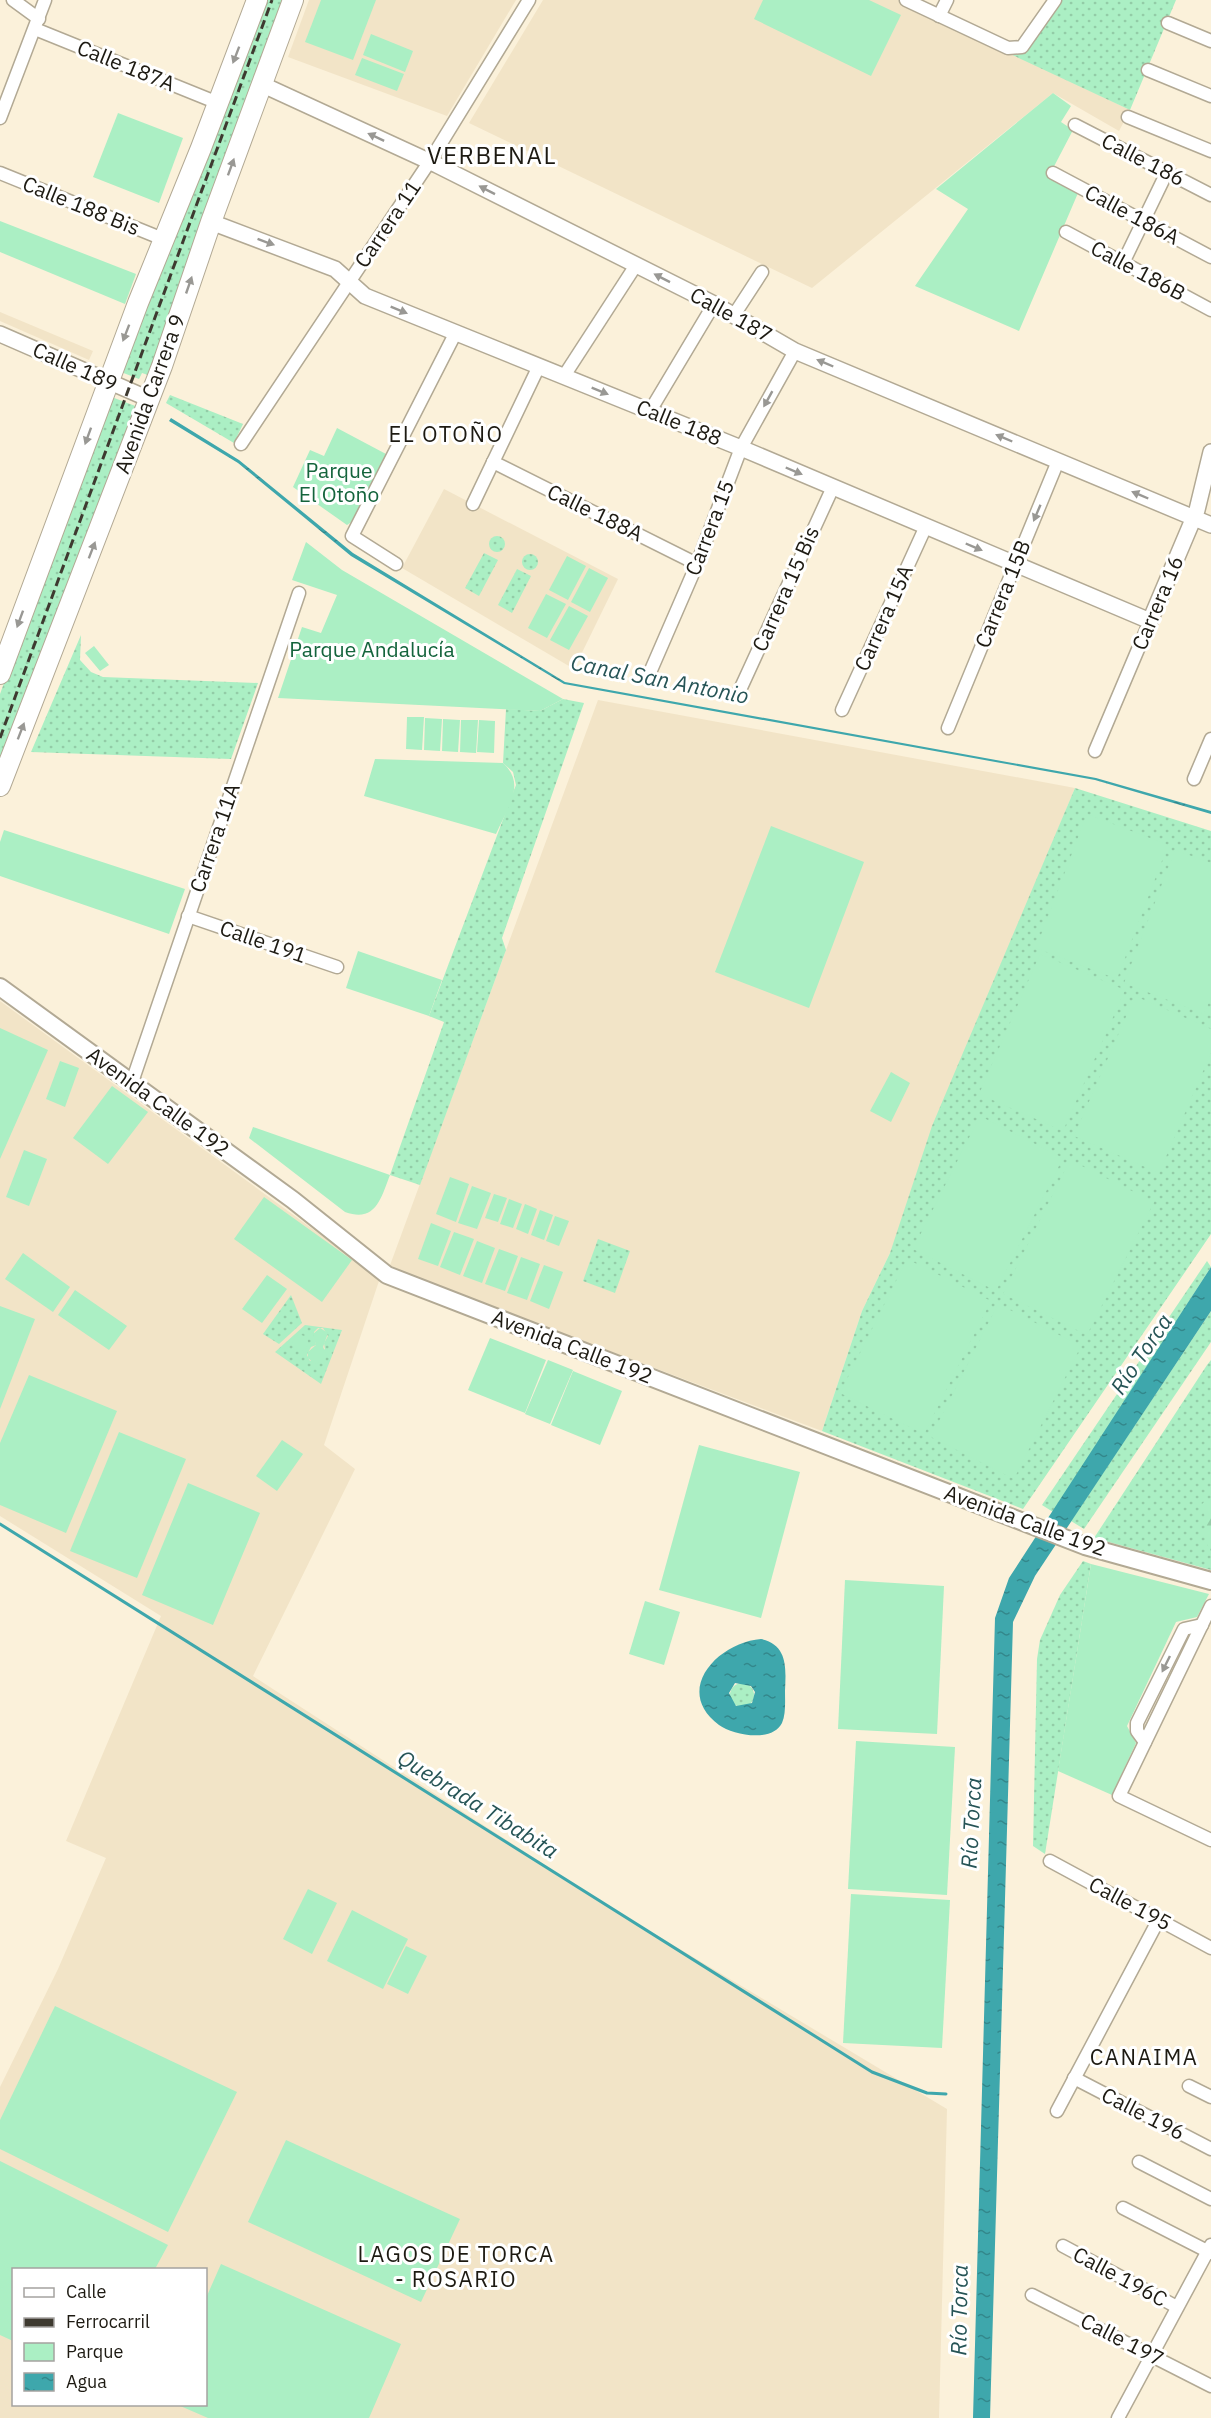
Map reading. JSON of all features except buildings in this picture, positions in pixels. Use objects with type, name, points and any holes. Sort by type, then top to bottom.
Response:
[{"type":"main road","name":"Avenida Carrera 9","points":[[0,674],[108,381],[257,0]]},
{"type":"main road","name":"Avenida Carrera 9","points":[[0,786],[149,399],[293,0]]},
{"type":"main road","name":"Avenida Calle 192","points":[[0,987],[293,1200],[387,1275],[1067,1539],[1211,1581]]},
{"type":"street","name":"Calle 187A","points":[[13,0],[37,24],[218,103]]},
{"type":"street","points":[[0,118],[45,0]]},
{"type":"street","name":"Carrera 11","points":[[241,444],[430,162],[530,0]]},
{"type":"street","points":[[906,0],[1008,48],[1015,49],[1022,47],[1055,0]]},
{"type":"street","points":[[939,16],[947,0]]},
{"type":"street","points":[[1168,22],[1211,41]]},
{"type":"street","points":[[1148,70],[1211,96]]},
{"type":"street","name":"Calle 187","points":[[261,84],[430,162],[714,304],[795,351],[1211,525]]},
{"type":"street","points":[[1128,117],[1211,151]]},
{"type":"street","name":"Calle 186","points":[[1075,125],[1211,195]]},
{"type":"street","name":"Calle 186A","points":[[1053,172],[1211,257]]},
{"type":"street","points":[[1123,263],[1167,172]]},
{"type":"street","name":"Calle 188 Bis","points":[[0,173],[163,239]]},
{"type":"street","name":"Calle 188","points":[[211,222],[324,264],[342,274],[365,296],[741,448],[1150,621]]},
{"type":"street","name":"Calle 186B","points":[[1066,232],[1211,310]]},
{"type":"street","points":[[564,376],[636,265]]},
{"type":"street","points":[[734,315],[762,272]]},
{"type":"street","points":[[650,411],[714,304]]},
{"type":"street","points":[[396,564],[352,536],[456,332]]},
{"type":"street","name":"Calle 189","points":[[0,334],[149,399]]},
{"type":"street","name":"Carrera 15","points":[[648,677],[697,564],[741,448],[795,351]]},
{"type":"street","points":[[473,504],[539,366]]},
{"type":"street","name":"Carrera 15B","points":[[948,728],[1058,461]]},
{"type":"street","name":"Calle 188A","points":[[493,462],[697,564]]},
{"type":"street","name":"Carrera 16","points":[[1095,751],[1194,518],[1210,462]]},
{"type":"street","name":"Carrera 15 Bis","points":[[739,692],[833,487]]},
{"type":"street","name":"Carrera 15A","points":[[842,710],[926,526]]},
{"type":"street","name":"Carrera 11A","points":[[132,1082],[299,593]]},
{"type":"street","points":[[1194,779],[1211,739]]},
{"type":"street","name":"Calle 191","points":[[188,916],[337,968]]},
{"type":"street","points":[[1211,1606],[1119,1796],[1211,1840]]},
{"type":"street","name":"Calle 195","points":[[1050,1861],[1209,1943]]},
{"type":"street","points":[[1056,2111],[1159,1919]]},
{"type":"street","name":"Calle 196","points":[[1074,2078],[1211,2149]]},
{"type":"street","points":[[1189,2086],[1211,2097]]},
{"type":"street","points":[[1139,2162],[1211,2199]]},
{"type":"street","points":[[1118,2418],[1210,2250],[1123,2208]]},
{"type":"street","name":"Calle 196C","points":[[1063,2246],[1177,2307]]},
{"type":"street","name":"Calle 197","points":[[1032,2295],[1211,2386]]},
{"type":"shaded area","points":[[309,0],[516,0],[447,116],[288,57]]},
{"type":"shaded area","points":[[543,0],[900,0],[1130,110],[1119,131],[1053,93],[812,288],[469,123]]},
{"type":"shaded area","points":[[0,312],[93,351],[89,360],[0,321]]},
{"type":"shaded area","points":[[444,489],[618,579],[574,669],[402,568]]},
{"type":"shaded area","points":[[598,700],[1075,788],[1007,952],[890,1253],[862,1311],[822,1431],[389,1268]]},
{"type":"shaded area","points":[[0,1001],[380,1278],[324,1445],[355,1469],[253,1676],[613,1909],[947,2109],[939,2418],[0,2418],[0,2087],[58,1969],[106,1858],[66,1841],[161,1616],[0,1516]]},
{"type":"green space","points":[[264,0],[282,0],[148,375],[142,373],[139,379],[121,372]]},
{"type":"green space","points":[[321,0],[376,0],[353,60],[305,42]]},
{"type":"green space","points":[[763,0],[869,0],[901,15],[871,76],[754,19]]},
{"type":"green space","points":[[1061,0],[1176,0],[1130,110],[1006,52],[1031,43]]},
{"type":"green space","points":[[371,34],[413,51],[405,72],[363,55]]},
{"type":"green space","points":[[362,58],[404,74],[397,91],[355,75]]},
{"type":"green space","points":[[1053,93],[1071,106],[1061,122],[1073,130],[1049,176],[1078,193],[1019,331],[915,286],[968,209],[936,189]]},
{"type":"green space","points":[[118,113],[183,138],[159,203],[93,177]]},
{"type":"green space","points":[[0,221],[136,274],[125,304],[0,252]]},
{"type":"green space","points":[[170,395],[243,424],[234,443],[166,403]]},
{"type":"green space","points":[[109,396],[138,407],[0,764],[0,694]]},
{"type":"green space","name":"Parque El Otoño","points":[[337,428],[386,454],[356,519],[347,525],[293,487],[310,450],[324,456]]},
{"type":"green space","points":[[497,536],[505,544],[497,552],[489,544]]},
{"type":"green space","name":"Parque Andalucía","points":[[306,542],[342,570],[563,699],[540,711],[278,698],[302,627],[321,633],[337,595],[292,580]]},
{"type":"green space","points":[[484,553],[498,560],[479,596],[465,588]]},
{"type":"green space","points":[[530,554],[538,562],[530,570],[522,562]]},
{"type":"green space","points":[[567,556],[586,566],[568,600],[549,590]]},
{"type":"green space","points":[[589,568],[608,578],[590,612],[571,602]]},
{"type":"green space","points":[[517,569],[531,576],[512,613],[498,605]]},
{"type":"green space","points":[[546,594],[566,604],[547,638],[528,628]]},
{"type":"green space","points":[[569,606],[588,616],[569,650],[550,640]]},
{"type":"green space","points":[[81,635],[80,660],[91,672],[103,677],[258,683],[231,759],[31,752]]},
{"type":"green space","points":[[94,646],[109,665],[100,671],[85,653]]},
{"type":"green space","points":[[563,699],[584,703],[502,938],[506,950],[420,1185],[390,1175],[444,1022],[429,1016],[516,785],[513,772],[503,763],[506,709],[540,711]]},
{"type":"green space","points":[[407,717],[424,717],[422,750],[406,749]]},
{"type":"green space","points":[[425,718],[442,719],[440,751],[424,750]]},
{"type":"green space","points":[[443,719],[460,720],[458,752],[442,751]]},
{"type":"green space","points":[[461,720],[478,720],[476,753],[460,752]]},
{"type":"green space","points":[[479,720],[495,721],[494,753],[477,752]]},
{"type":"green space","points":[[375,759],[503,763],[514,780],[513,797],[496,834],[364,796]]},
{"type":"green space","points":[[1075,788],[1211,831],[1211,1234],[1023,1509],[822,1431],[862,1311],[890,1253],[932,1126]]},
{"type":"green space","points":[[1087,814],[1168,845],[1117,979],[1036,948]]},
{"type":"green space","points":[[771,826],[864,862],[809,1008],[715,972]]},
{"type":"green space","points":[[4,830],[185,889],[169,934],[0,876],[0,842]]},
{"type":"green space","points":[[1175,850],[1211,863],[1211,997],[1204,1014],[1124,983]]},
{"type":"green space","points":[[358,951],[442,980],[429,1016],[346,988]]},
{"type":"green space","points":[[1040,954],[1125,990],[1063,1131],[979,1094]]},
{"type":"green space","points":[[1135,996],[1211,1029],[1211,1053],[1159,1173],[1074,1136]]},
{"type":"green space","points":[[0,1028],[48,1050],[0,1159]]},
{"type":"green space","points":[[60,1061],[79,1068],[65,1107],[46,1099]]},
{"type":"green space","points":[[891,1072],[910,1083],[891,1122],[870,1111]]},
{"type":"green space","points":[[112,1086],[148,1112],[108,1164],[73,1138]]},
{"type":"green space","points":[[980,1116],[1063,1158],[996,1291],[913,1249]]},
{"type":"green space","points":[[253,1127],[390,1175],[380,1200],[376,1206],[364,1214],[355,1215],[345,1212],[249,1138]]},
{"type":"green space","points":[[24,1150],[47,1159],[29,1206],[6,1197]]},
{"type":"green space","points":[[1070,1160],[1154,1202],[1087,1335],[1003,1294]]},
{"type":"green space","points":[[450,1177],[469,1184],[456,1222],[436,1214]]},
{"type":"green space","points":[[472,1186],[491,1193],[477,1229],[458,1223]]},
{"type":"green space","points":[[494,1194],[507,1198],[498,1222],[485,1218]]},
{"type":"green space","points":[[264,1197],[352,1260],[322,1302],[234,1239]]},
{"type":"green space","points":[[509,1199],[522,1204],[513,1228],[500,1224]]},
{"type":"green space","points":[[525,1204],[537,1209],[528,1234],[516,1229]]},
{"type":"green space","points":[[540,1210],[553,1215],[544,1240],[531,1235]]},
{"type":"green space","points":[[555,1216],[569,1221],[559,1246],[546,1241]]},
{"type":"green space","points":[[431,1223],[451,1231],[438,1266],[418,1259]]},
{"type":"green space","points":[[454,1232],[474,1239],[460,1275],[440,1267]]},
{"type":"green space","points":[[598,1239],[630,1251],[615,1293],[583,1281]]},
{"type":"green space","points":[[477,1241],[495,1248],[482,1283],[463,1276]]},
{"type":"green space","points":[[499,1249],[518,1256],[505,1291],[485,1284]]},
{"type":"green space","points":[[23,1253],[70,1287],[53,1312],[5,1279]]},
{"type":"green space","points":[[521,1257],[540,1264],[527,1300],[507,1293]]},
{"type":"green space","points":[[907,1259],[991,1301],[924,1434],[840,1393]]},
{"type":"green space","points":[[1207,1261],[1211,1267],[1053,1512],[1042,1505]]},
{"type":"green space","points":[[544,1265],[563,1272],[549,1309],[530,1301]]},
{"type":"green space","points":[[267,1275],[287,1289],[262,1323],[242,1309]]},
{"type":"green space","points":[[75,1290],[127,1326],[109,1350],[58,1315]]},
{"type":"green space","points":[[291,1295],[302,1323],[279,1344],[263,1334]]},
{"type":"green space","points":[[998,1304],[1081,1346],[1014,1479],[931,1437]]},
{"type":"green space","points":[[0,1306],[35,1319],[0,1409]]},
{"type":"green space","points":[[1211,1311],[1211,1342],[1084,1529],[1071,1521]]},
{"type":"green space","points":[[305,1325],[342,1330],[321,1384],[275,1352]],"holes":[[[318,1328],[323,1328],[328,1336],[324,1343],[325,1349],[310,1361],[307,1355],[311,1347],[316,1345],[314,1332]]]},
{"type":"green space","points":[[320,1328],[328,1333],[323,1347],[327,1355],[324,1361],[315,1364],[308,1358],[308,1352],[316,1345],[313,1334]]},
{"type":"green space","points":[[300,1335],[308,1343],[300,1351],[292,1343]]},
{"type":"green space","points":[[490,1338],[546,1360],[525,1413],[468,1390]]},
{"type":"green space","points":[[548,1360],[573,1370],[550,1424],[525,1414]]},
{"type":"green space","points":[[1211,1360],[1211,1570],[1094,1538],[1207,1365]]},
{"type":"green space","points":[[573,1371],[622,1391],[600,1445],[551,1425]]},
{"type":"green space","points":[[29,1375],[117,1411],[66,1533],[0,1505],[0,1443]]},
{"type":"green space","points":[[119,1432],[186,1459],[137,1578],[70,1551]]},
{"type":"green space","points":[[282,1440],[303,1454],[277,1491],[256,1476]]},
{"type":"green space","points":[[699,1445],[800,1472],[761,1618],[659,1590]]},
{"type":"green space","points":[[188,1483],[260,1513],[213,1625],[142,1595]]},
{"type":"green space","points":[[1207,1499],[1211,1499],[1211,1551],[1206,1540],[1204,1512],[1201,1505]]},
{"type":"green space","points":[[1083,1561],[1091,1564],[1045,1854],[1033,1846],[1037,1659],[1040,1640],[1060,1595]]},
{"type":"green space","points":[[1091,1564],[1209,1594],[1197,1617],[1176,1622],[1127,1726],[1136,1743],[1112,1795],[1058,1771]]},
{"type":"green space","points":[[845,1580],[944,1586],[937,1734],[838,1729]]},
{"type":"green space","points":[[645,1601],[680,1612],[664,1665],[629,1654]]},
{"type":"green space","points":[[742,1683],[751,1686],[754,1695],[751,1704],[742,1707],[733,1704],[730,1695],[733,1686]]},
{"type":"green space","points":[[856,1741],[955,1747],[947,1895],[848,1889]]},
{"type":"green space","points":[[308,1889],[337,1903],[312,1954],[283,1939]]},
{"type":"green space","points":[[851,1894],[950,1900],[942,2048],[843,2043]]},
{"type":"green space","points":[[352,1910],[408,1939],[383,1989],[327,1961]]},
{"type":"green space","points":[[406,1946],[427,1956],[408,1994],[387,1984]]},
{"type":"green space","points":[[55,2006],[237,2092],[168,2232],[0,2149],[0,2120]]},
{"type":"green space","points":[[286,2140],[460,2219],[421,2302],[248,2222]]},
{"type":"green space","points":[[0,2161],[168,2245],[156,2268],[12,2268],[12,2341],[0,2335]]},
{"type":"green space","points":[[221,2264],[401,2344],[369,2418],[208,2418],[180,2406],[207,2406],[207,2296]]},
{"type":"water","points":[[171,418],[239,460],[353,553],[565,682],[1096,778],[1211,811],[1211,814],[1095,780],[564,684],[351,556],[238,463],[169,421]]},
{"type":"water","points":[[1211,1267],[1211,1311],[1035,1576],[1013,1622],[990,2418],[973,2418],[995,1618],[1009,1578]]},
{"type":"water","points":[[761,1639],[770,1642],[781,1652],[784,1659],[783,1719],[777,1729],[770,1733],[752,1735],[725,1729],[706,1711],[700,1697],[701,1683],[707,1670],[717,1658],[745,1642]],"holes":[[[735,1683],[751,1686],[755,1692],[752,1703],[736,1706],[729,1693]]]},
{"type":"waterway","name":"Quebrada Tibabita","points":[[0,1524],[872,2072],[927,2093],[946,2094]]},
{"type":"railway","points":[[0,738],[272,0]]},
{"type":"district","name":"VERBENAL","points":[[492,156]]},
{"type":"district","name":"EL OTOÑO","points":[[446,434]]},
{"type":"district","name":"CANAIMA","points":[[1144,2057]]},
{"type":"district","name":"LAGOS DE TORCA - ROSARIO","points":[[456,2266]]},
{"type":"water label","name":"Canal San Antonio","points":[[660,679]]},
{"type":"water label","name":"Río Torca","points":[[1141,1354]]},
{"type":"water label","name":"Río Torca","points":[[971,1823]]},
{"type":"water label","name":"Río Torca","points":[[959,2310]]}]
